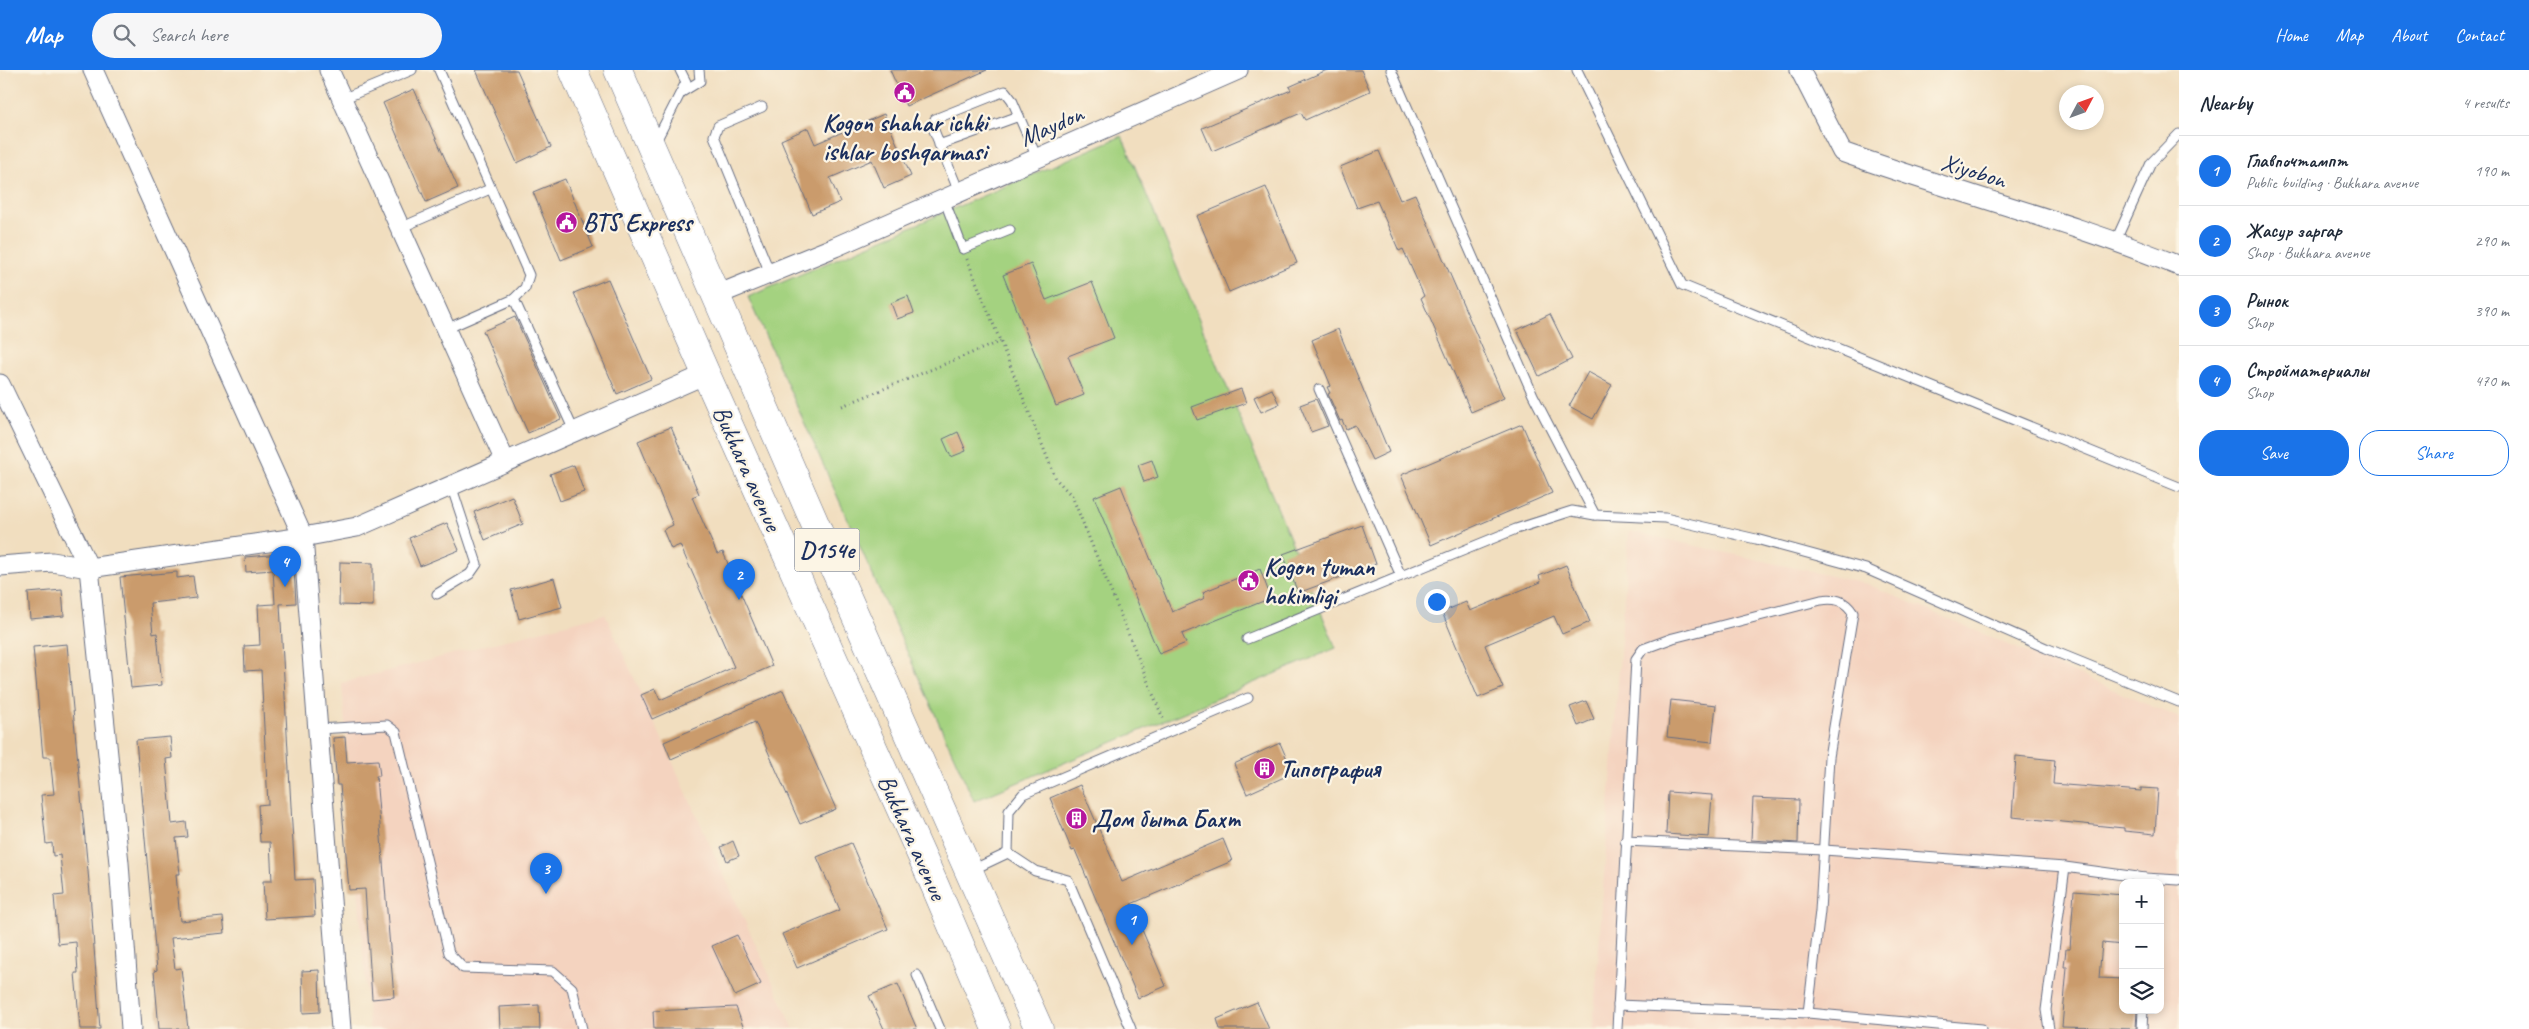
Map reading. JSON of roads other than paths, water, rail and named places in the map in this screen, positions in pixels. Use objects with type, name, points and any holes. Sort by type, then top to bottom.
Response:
[{"type":"main road","name":"Bukhara avenue","points":[[573,70],[706,374],[935,886],[996,1029]]},
{"type":"main road","name":"Bukhara avenue","points":[[618,70],[836,572],[1039,1029]]},
{"type":"main road","points":[[679,312],[717,295]]},
{"type":"main road","points":[[935,886],[970,871]]},
{"type":"street","points":[[93,70],[303,537],[341,1029]]},
{"type":"street","points":[[329,70],[505,461]]},
{"type":"street","name":"Maydon","points":[[717,295],[952,196],[1238,70]]},
{"type":"street","name":"Xiyobon","points":[[1800,70],[1842,152],[1913,177],[2116,240],[2179,266]]},
{"type":"street","points":[[0,566],[52,562],[89,568],[303,537],[357,527],[706,374]]},
{"type":"street","points":[[0,384],[89,568],[119,863],[131,1029]]},
{"type":"lane","points":[[342,99],[412,70]]},
{"type":"lane","points":[[439,70],[529,275],[525,288],[514,299],[446,329]]},
{"type":"lane","points":[[652,147],[686,82],[680,70]]},
{"type":"lane","points":[[682,92],[700,81],[699,70]]},
{"type":"lane","points":[[1391,70],[1533,395],[1595,515]]},
{"type":"lane","points":[[1577,70],[1682,285],[2179,487]]},
{"type":"lane","points":[[1010,230],[963,249],[940,145],[933,128],[935,119],[1005,91],[1019,116],[1037,158]]},
{"type":"lane","points":[[762,107],[718,126],[714,136],[770,273]]},
{"type":"lane","points":[[940,145],[1019,116]]},
{"type":"lane","points":[[2116,240],[2151,164],[2179,134]]},
{"type":"lane","points":[[400,228],[490,189]]},
{"type":"lane","points":[[514,299],[574,431]]},
{"type":"lane","points":[[1319,389],[1401,576]]},
{"type":"lane","points":[[437,594],[470,574],[477,564],[451,485]]},
{"type":"lane","points":[[1247,639],[1516,529],[1572,510],[1595,515],[1666,518],[1756,539],[1866,569],[2179,702]]},
{"type":"lane","points":[[1617,1029],[1625,841],[1636,658],[1643,649],[1673,638],[1834,598],[1848,606],[1852,613],[1829,757],[1820,911],[1808,1013]]},
{"type":"lane","points":[[1008,853],[1009,811],[1023,794],[1248,698]]},
{"type":"lane","points":[[318,729],[387,725],[396,732],[449,953],[463,968],[553,971],[572,988],[582,1029]]},
{"type":"lane","points":[[1625,841],[1824,850],[2065,867],[2141,879]]},
{"type":"lane","points":[[970,871],[1008,853]]},
{"type":"lane","points":[[1008,853],[1034,870],[1068,880],[1131,1029]]},
{"type":"lane","points":[[2050,1029],[2046,1010],[2065,867]]},
{"type":"lane","points":[[2164,880],[2179,880]]},
{"type":"lane","points":[[917,975],[940,1029]]},
{"type":"lane","points":[[1618,1004],[1808,1013],[1981,1029]]},
{"type":"lane","points":[[2142,1029],[2144,1014]]},
{"type":"place","name":"Kogon shahar ichki ishlar boshqarmasi","points":[[905,93]]},
{"type":"place","name":"BTS Express","points":[[567,222]]},
{"type":"place","name":"Kogon tuman hokimligi","points":[[1248,580]]},
{"type":"place","name":"Стройматериалы","points":[[285,587]]},
{"type":"place","name":"Жасур заргар","points":[[739,600]]},
{"type":"place","name":"Типография","points":[[1264,768]]},
{"type":"place","name":"Дом быта Бахт","points":[[1076,818]]},
{"type":"place","name":"Рынок","points":[[546,894]]},
{"type":"place","name":"Главпочтампт","points":[[1132,945]]}]
